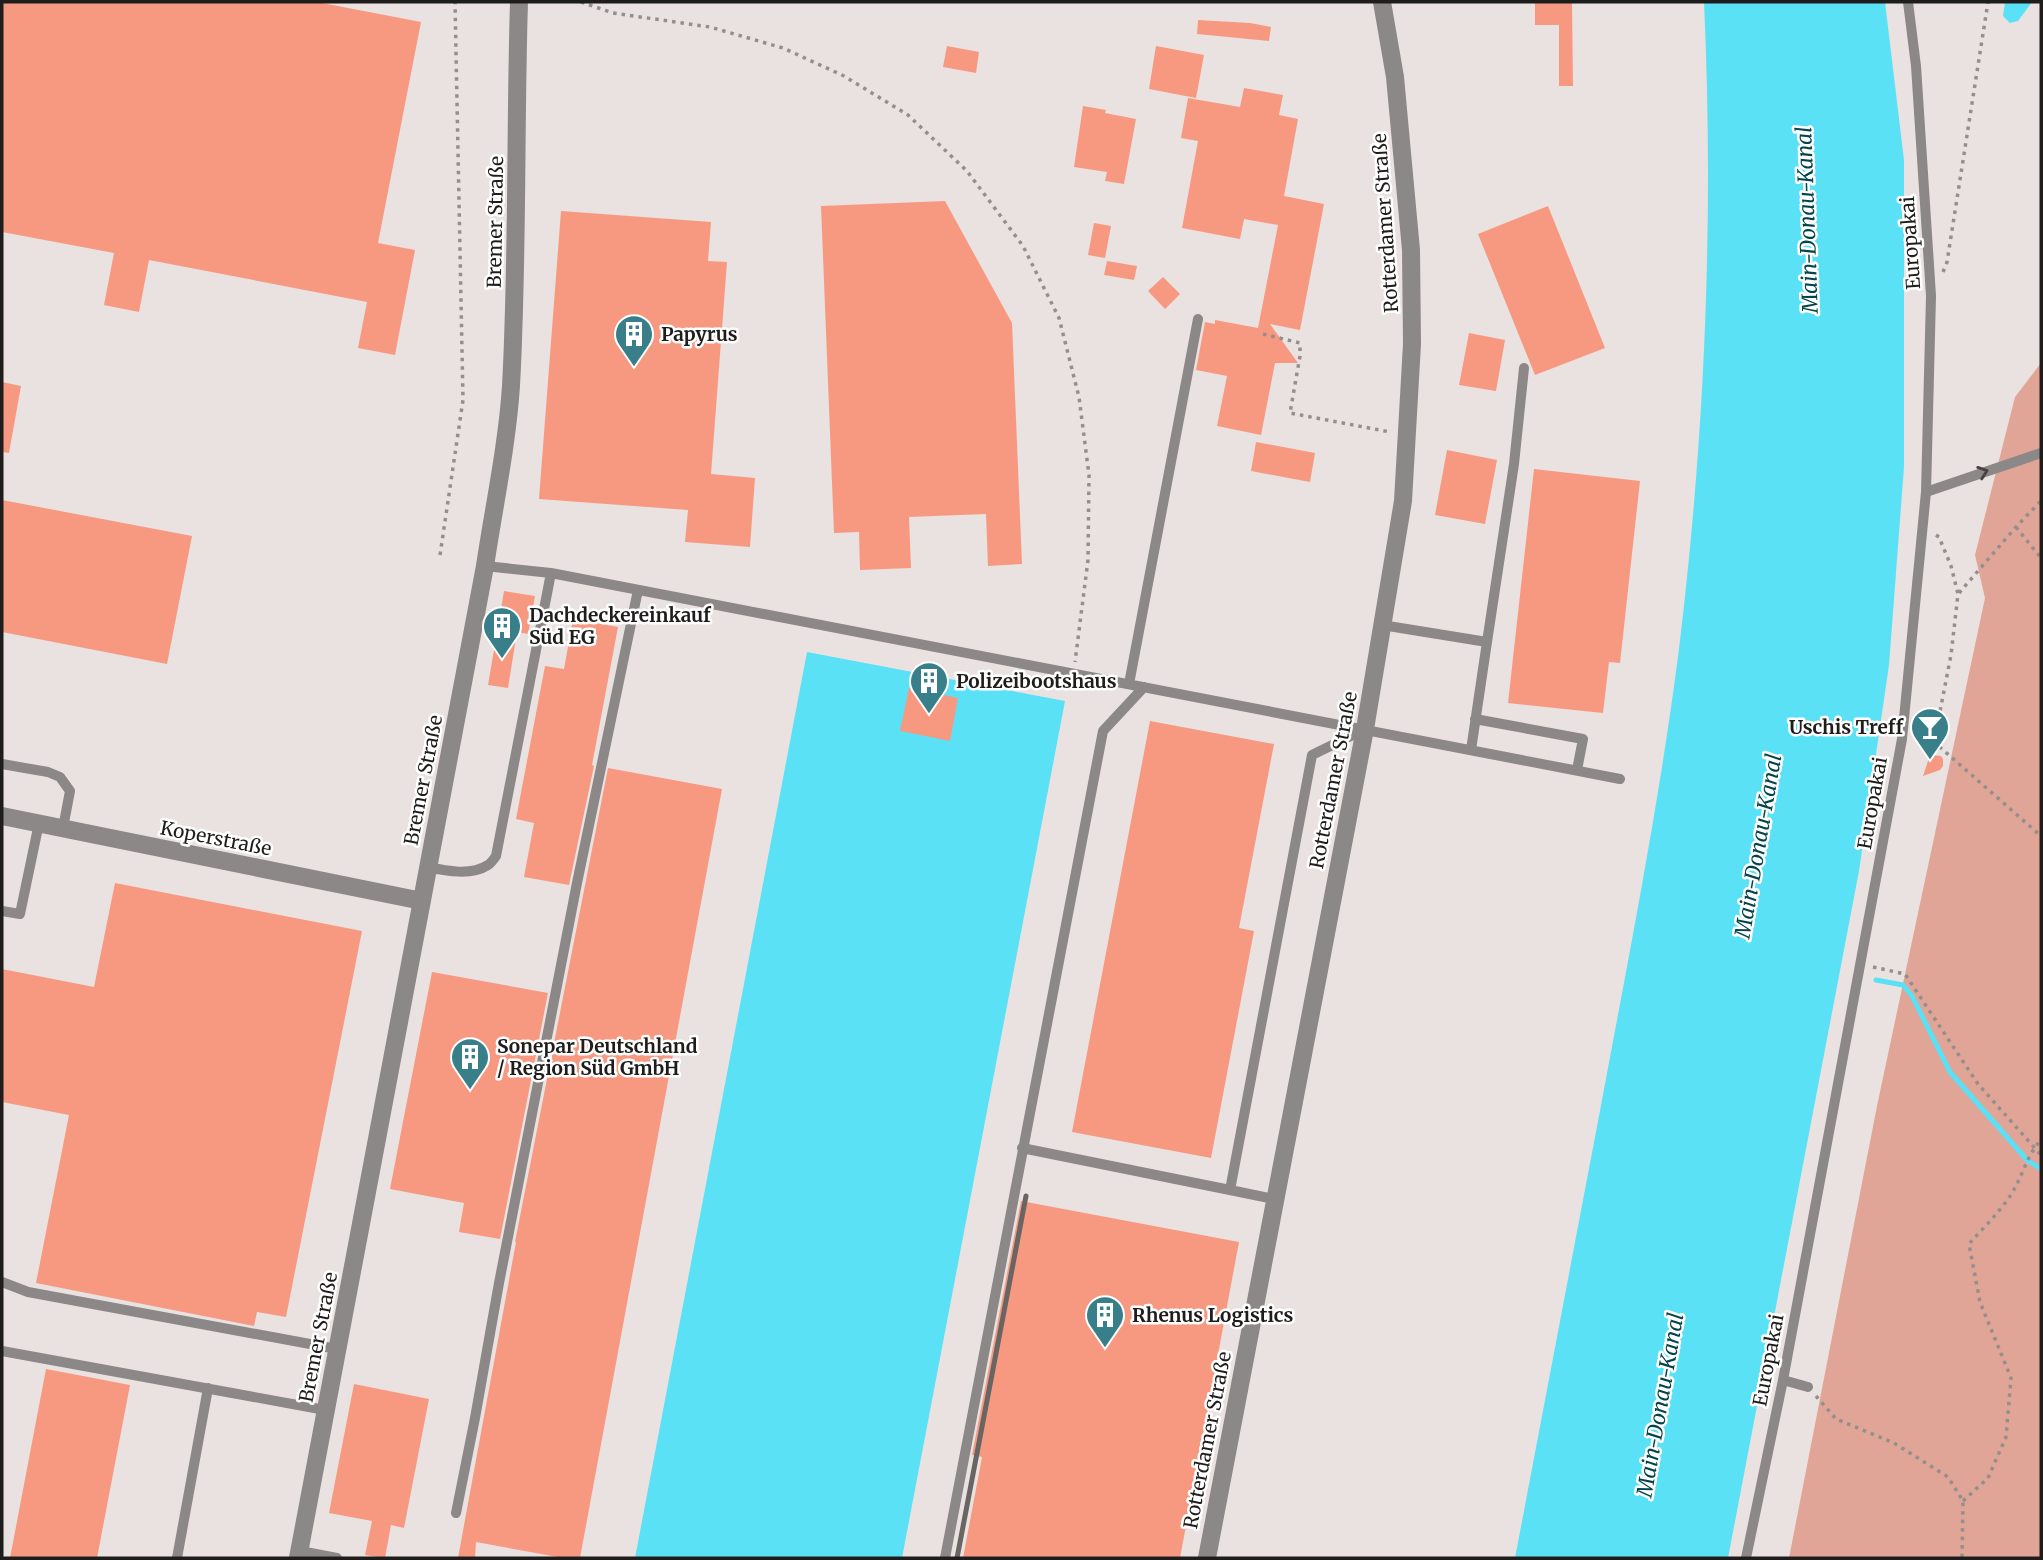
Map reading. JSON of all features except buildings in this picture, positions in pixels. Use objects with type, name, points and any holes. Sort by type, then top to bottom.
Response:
[{"type":"street","name":"Rotterdamer Straße","points":[[1207,1558],[1365,729],[1403,500],[1412,344],[1411,250],[1395,77],[1382,2]]},
{"type":"street","name":"Bremer Straße","points":[[299,1554],[485,566],[506,434],[511,388],[516,235],[519,9]]},
{"type":"street","name":"Koperstraße","points":[[2,816],[422,901]]},
{"type":"lane","name":"Europakai","points":[[1746,1558],[1783,1380],[1902,739],[1926,492],[1931,296],[1916,66],[1908,2]]},
{"type":"lane","points":[[1129,684],[1198,318]]},
{"type":"lane","points":[[1471,750],[1514,464],[1524,368]]},
{"type":"lane","points":[[1926,492],[2041,453]]},
{"type":"lane","points":[[485,566],[551,573],[1620,779]]},
{"type":"lane","points":[[428,867],[451,872],[473,870],[488,866],[496,856],[551,573]]},
{"type":"lane","points":[[456,1513],[579,870],[638,590]]},
{"type":"lane","points":[[1382,625],[1487,642]]},
{"type":"lane","points":[[945,1558],[1103,731],[1144,687]]},
{"type":"lane","points":[[1475,719],[1583,739],[1577,770]]},
{"type":"lane","points":[[1230,1191],[1312,755],[1365,729]]},
{"type":"lane","points":[[2,764],[61,777],[70,791],[63,828]]},
{"type":"lane","points":[[2,911],[20,914],[39,823]]},
{"type":"lane","points":[[1022,1149],[1274,1199]]},
{"type":"lane","points":[[2,1282],[27,1292],[337,1349]]},
{"type":"lane","points":[[2,1351],[325,1410]]},
{"type":"lane","points":[[1783,1380],[1808,1387]]},
{"type":"lane","points":[[177,1558],[208,1388]]},
{"type":"lane","points":[[299,1554],[337,1558]]},
{"type":"path","points":[[440,555],[463,400],[455,2]]},
{"type":"path","points":[[581,2],[613,13],[710,27],[783,48],[844,76],[908,115],[967,171],[1023,246],[1059,318],[1079,397],[1088,475],[1088,560],[1073,673]]},
{"type":"path","points":[[1931,296],[1947,262],[1988,2]]},
{"type":"path","points":[[1263,334],[1300,343],[1290,413],[1407,435]]},
{"type":"path","points":[[1958,594],[2041,501]]},
{"type":"path","points":[[1923,525],[1938,537],[1951,566],[1958,594],[1951,655],[1934,741],[2041,836]]},
{"type":"path","points":[[2016,527],[2041,558]]},
{"type":"path","points":[[1860,964],[1905,974],[1978,1084],[2041,1155]]},
{"type":"path","points":[[1963,1502],[1988,1478],[2006,1437],[2011,1378],[1980,1302],[1969,1244],[2011,1193],[2033,1148],[2041,1140]]},
{"type":"path","points":[[1808,1387],[1836,1419],[1894,1443],[1948,1477],[1963,1502],[1962,1558]]},
{"type":"shaded area","points":[[2041,363],[2041,1558],[1789,1558],[1877,1106],[1985,598],[1975,555],[2015,397]]},
{"type":"water","name":"Main-Donau-Kanal","points":[[1704,2],[1885,2],[1904,160],[1904,467],[1889,665],[1859,871],[1728,1558],[1515,1558],[1642,883],[1679,649],[1695,488],[1705,326],[1708,164]]},
{"type":"water","points":[[2005,2],[2032,2],[2018,21],[2010,23],[2003,16]]},
{"type":"water","points":[[807,652],[1065,701],[902,1558],[635,1558]]},
{"type":"waterway","points":[[1876,980],[1903,985],[1912,996],[1950,1072],[2027,1160],[2041,1169]]},
{"type":"railway","points":[[957,1558],[1026,1196]]},
{"type":"place","name":"Papyrus","points":[[634,368]]},
{"type":"place","name":"Dachdeckereinkauf Süd EG","points":[[502,660]]},
{"type":"place","name":"Polizeibootshaus","points":[[929,715]]},
{"type":"place","name":"Uschis Treff","points":[[1930,761]]},
{"type":"place","name":"Sonepar Deutschland / Region Süd GmbH","points":[[470,1091]]},
{"type":"place","name":"Rhenus Logistics","points":[[1105,1349]]}]
